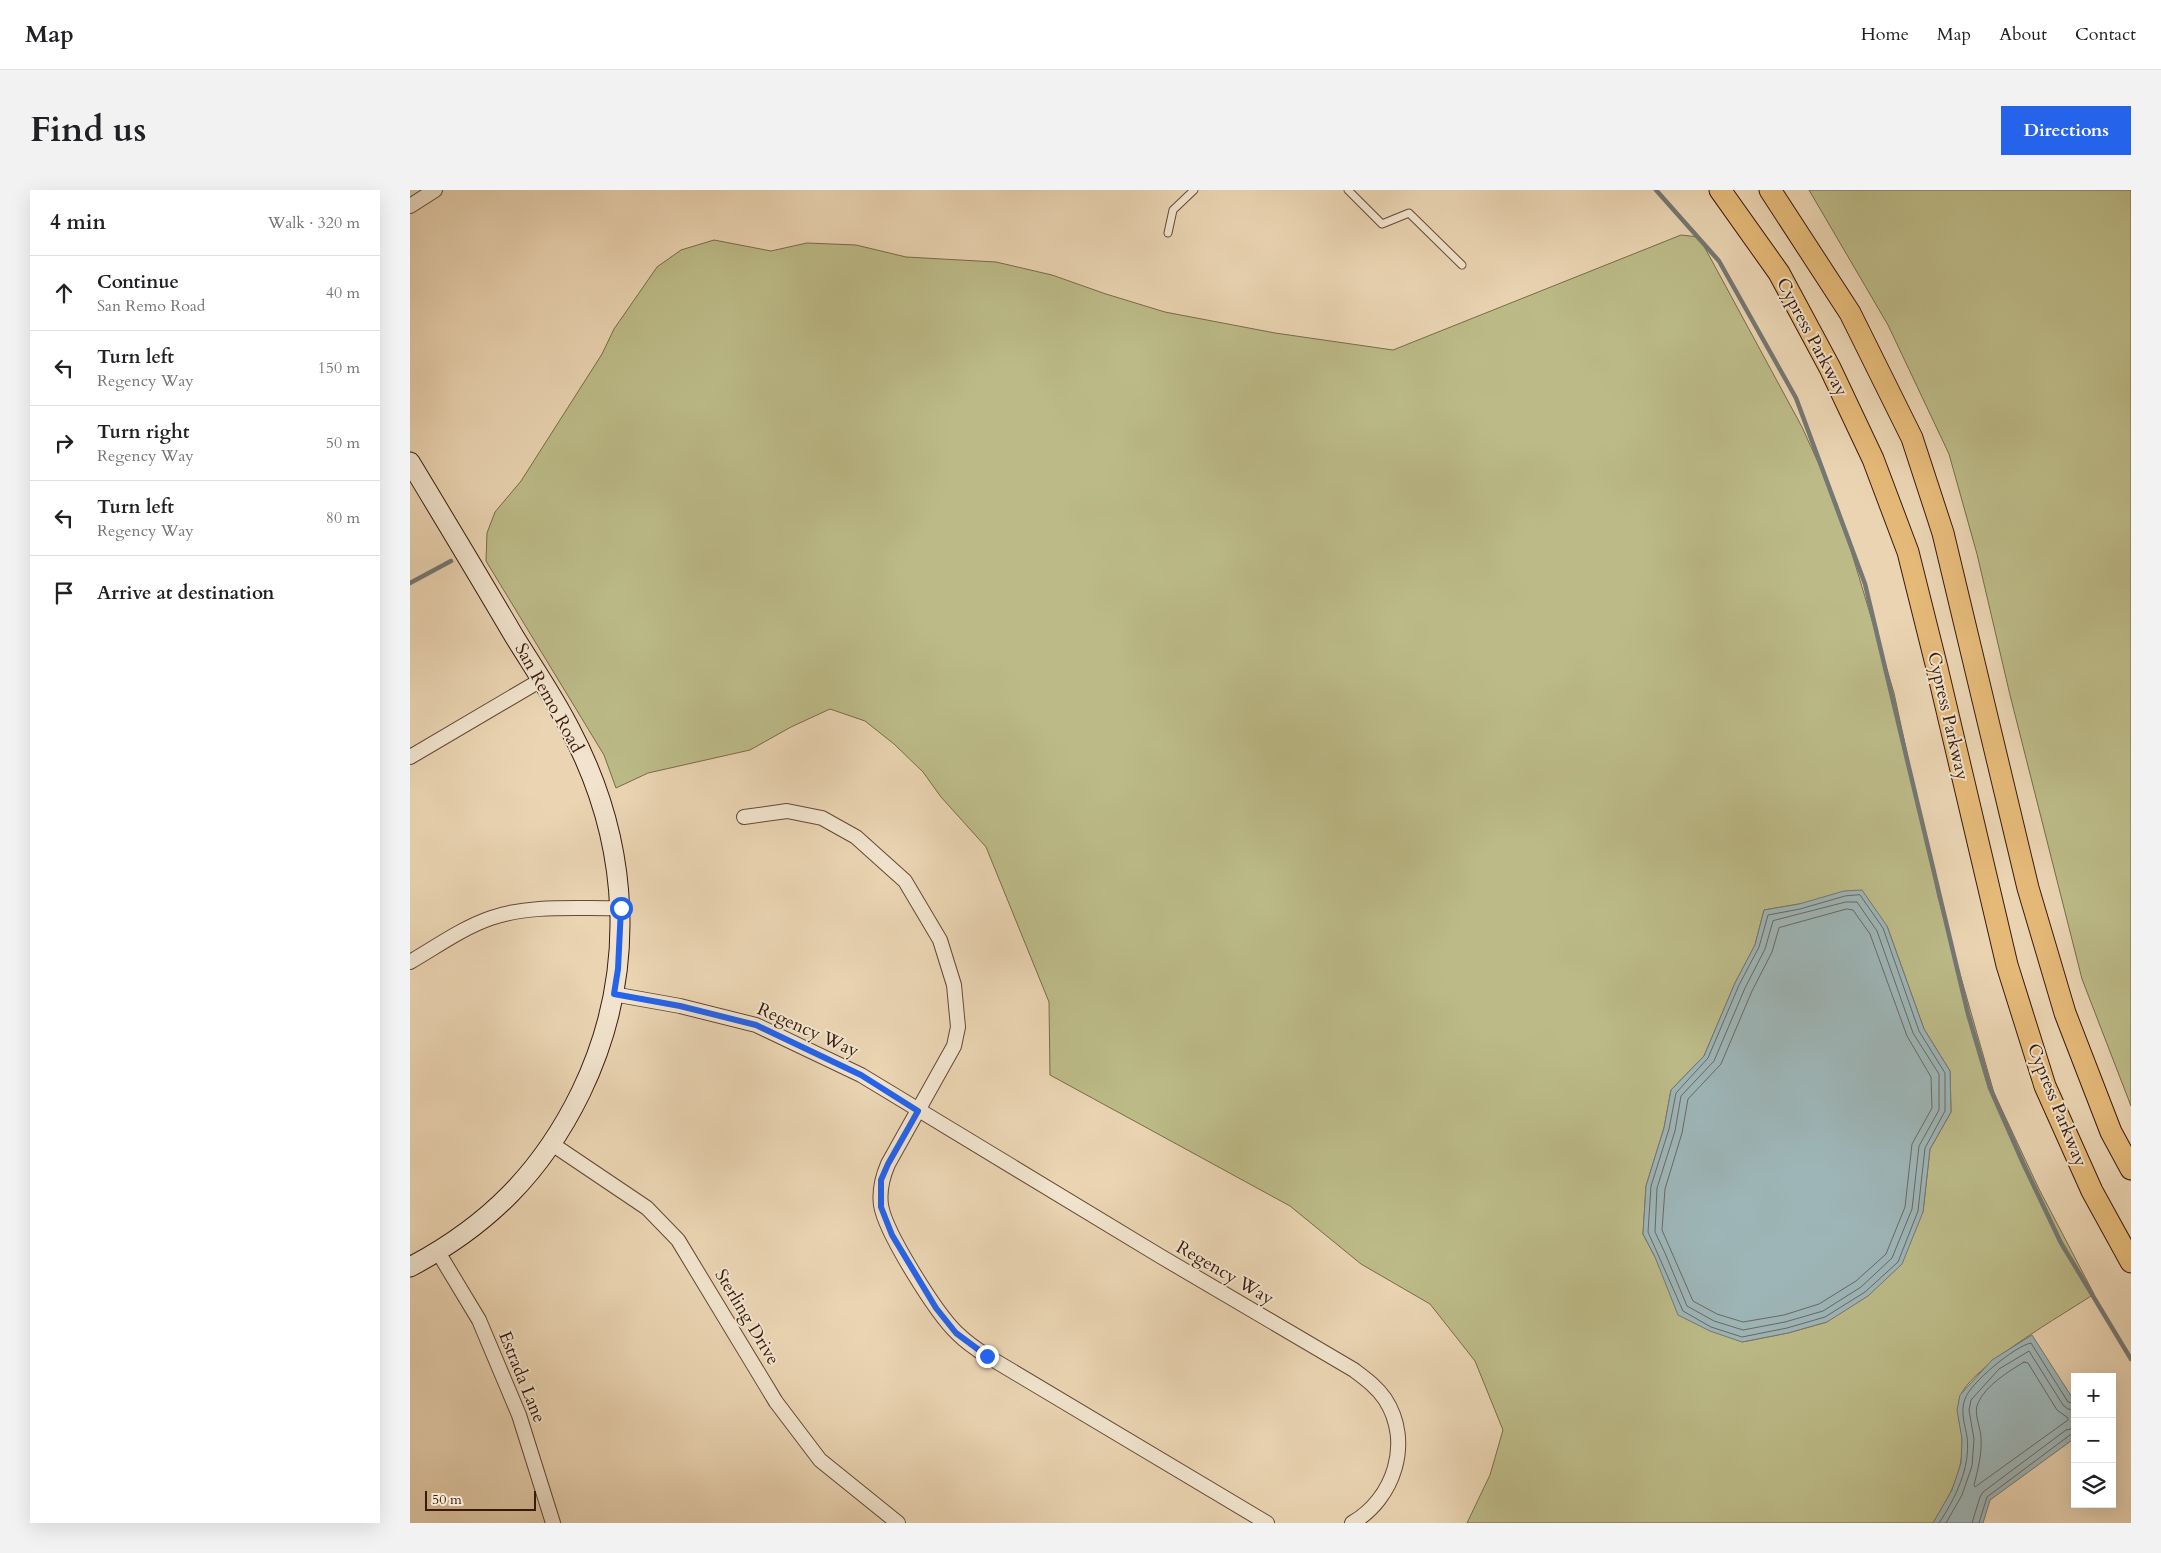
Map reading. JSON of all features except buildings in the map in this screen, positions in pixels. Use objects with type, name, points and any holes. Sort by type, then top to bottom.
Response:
[{"type":"main road","name":"Cypress Parkway","points":[[1720,190],[1778,273],[1830,368],[1873,460],[1908,552],[2007,966],[2039,1068],[2045,1086],[2092,1191],[2131,1262]]},
{"type":"main road","name":"Cypress Parkway","points":[[1770,190],[1850,313],[1912,438],[1942,533],[2028,888],[2065,1013],[2111,1132],[2131,1169]]},
{"type":"street","points":[[410,206],[435,190]]},
{"type":"street","name":"San Remo Road","points":[[410,462],[571,729],[593,780],[608,824],[617,865],[621,908],[618,969],[614,994],[591,1072],[552,1144],[527,1178],[467,1234],[410,1267]]},
{"type":"street","points":[[410,757],[541,680]]},
{"type":"street","points":[[744,817],[787,811],[822,818],[856,838],[905,881],[940,940],[954,985],[958,1027],[954,1046],[888,1164],[881,1180],[881,1207],[892,1235],[936,1308],[956,1333],[987,1356],[1267,1523]]},
{"type":"street","points":[[410,962],[469,928],[506,914],[566,909],[621,908]]},
{"type":"street","name":"Regency Way","points":[[614,994],[680,1006],[756,1025],[861,1075],[918,1111],[1354,1370],[1372,1384],[1385,1400],[1394,1420],[1398,1439],[1397,1458],[1388,1489],[1370,1511],[1352,1523]]},
{"type":"street","name":"Sterling Drive","points":[[552,1144],[647,1208],[678,1240],[776,1402],[820,1460],[898,1523]]},
{"type":"street","name":"Estrada Lane","points":[[438,1252],[479,1320],[494,1355],[519,1415],[553,1523]]},
{"type":"lane","points":[[1168,233],[1173,210],[1194,190]]},
{"type":"lane","points":[[1348,190],[1382,224],[1410,213],[1462,265]]},
{"type":"shaded area","points":[[1809,190],[2131,190],[2131,1106],[2082,979],[2010,695],[1977,554],[1949,454],[1888,325]]},
{"type":"shaded area","points":[[1681,235],[1699,237],[1802,427],[1837,504],[1894,693],[1938,897],[1994,1093],[2039,1189],[2094,1294],[1999,1357],[1967,1385],[1960,1397],[1958,1408],[1962,1438],[1961,1461],[1955,1483],[1933,1523],[1467,1523],[1490,1475],[1503,1430],[1475,1361],[1430,1304],[1361,1264],[1290,1206],[1050,1075],[1049,1002],[986,847],[941,797],[923,772],[894,744],[865,721],[830,709],[791,727],[750,750],[648,773],[616,788],[604,755],[486,561],[487,533],[495,512],[521,481],[602,354],[614,329],[657,267],[681,250],[714,240],[771,251],[807,243],[856,245],[906,257],[996,262],[1052,275],[1165,312],[1275,333],[1393,350]],"holes":[[[1799,904],[1887,926],[1924,1029],[1950,1071],[1951,1112],[1930,1149],[1923,1212],[1827,1322],[1788,1333],[1742,1342],[1655,1257],[1643,1234],[1646,1186],[1664,1128],[1671,1090],[1704,1056],[1735,983],[1755,945],[1764,910]]]},
{"type":"water","points":[[1862,890],[1887,926],[1924,1029],[1950,1071],[1951,1112],[1930,1149],[1923,1212],[1902,1264],[1868,1296],[1827,1322],[1788,1333],[1742,1342],[1710,1331],[1678,1315],[1655,1257],[1643,1234],[1646,1186],[1664,1128],[1671,1090],[1704,1056],[1735,983],[1755,945],[1764,910],[1799,904],[1844,891]]},
{"type":"water","points":[[2032,1335],[2071,1396],[2071,1441],[1990,1500],[1983,1523],[1933,1523],[1952,1490],[1961,1463],[1962,1439],[1957,1410],[1960,1395],[1992,1360]]},
{"type":"waterway","points":[[1656,190],[1719,261],[1796,398],[1865,584],[1968,1014],[1990,1088],[2061,1243],[2131,1359]]},
{"type":"waterway","points":[[410,583],[451,561]]},
{"type":"route","points":[[621,908],[618,969],[614,994],[680,1006],[756,1025],[861,1075],[918,1111],[881,1180],[881,1207],[892,1235],[936,1308],[956,1333],[987,1356]]}]
